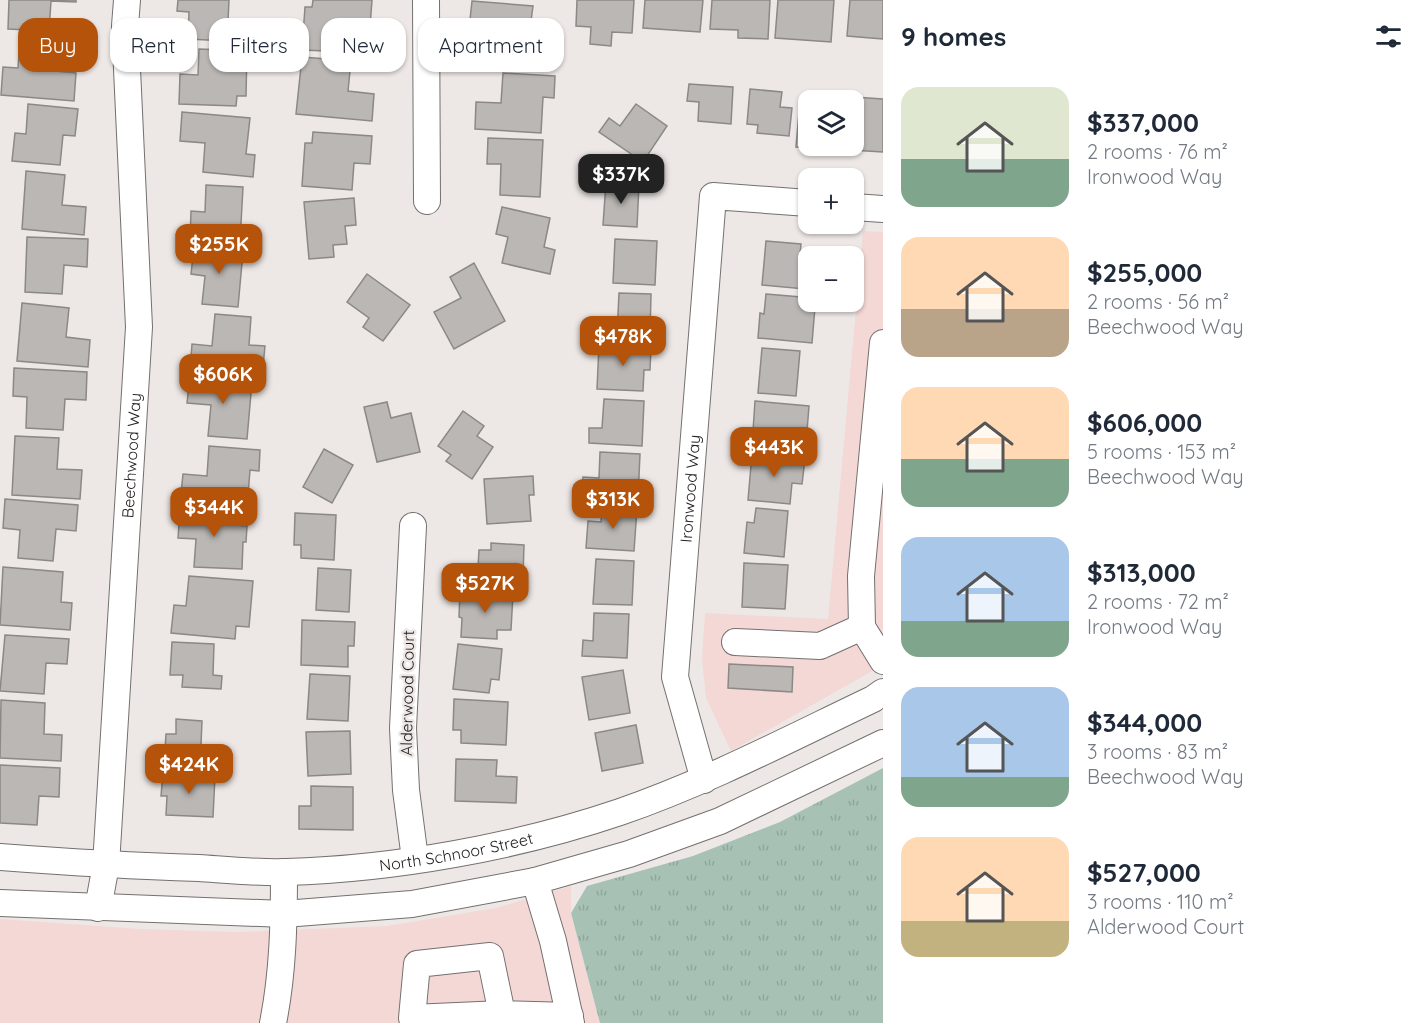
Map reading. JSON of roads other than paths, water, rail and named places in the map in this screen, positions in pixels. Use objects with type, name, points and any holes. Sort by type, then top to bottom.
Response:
[{"type":"street","name":"Beechwood Way","points":[[98,908],[106,865],[139,327],[125,26],[127,0]]},
{"type":"street","points":[[426,0],[427,201]]},
{"type":"street","name":"Ironwood Way","points":[[704,780],[675,677],[713,196],[798,202]]},
{"type":"street","points":[[864,208],[883,209]]},
{"type":"street","points":[[883,343],[861,576],[862,627],[883,661]]},
{"type":"street","name":"Alderwood Court","points":[[413,526],[404,728],[406,790],[415,859]]},
{"type":"street","points":[[735,642],[820,646],[862,627]]},
{"type":"street","name":"North Schnoor Street","points":[[0,857],[106,865],[284,872],[351,867],[482,848],[619,812],[704,780],[873,699],[883,692]]},
{"type":"street","points":[[0,903],[284,914],[412,904],[535,881],[629,854],[720,821],[883,743]]},
{"type":"street","points":[[273,1023],[278,997],[284,914],[284,872]]},
{"type":"street","points":[[502,1014],[570,1020],[553,941],[535,881]]}]
